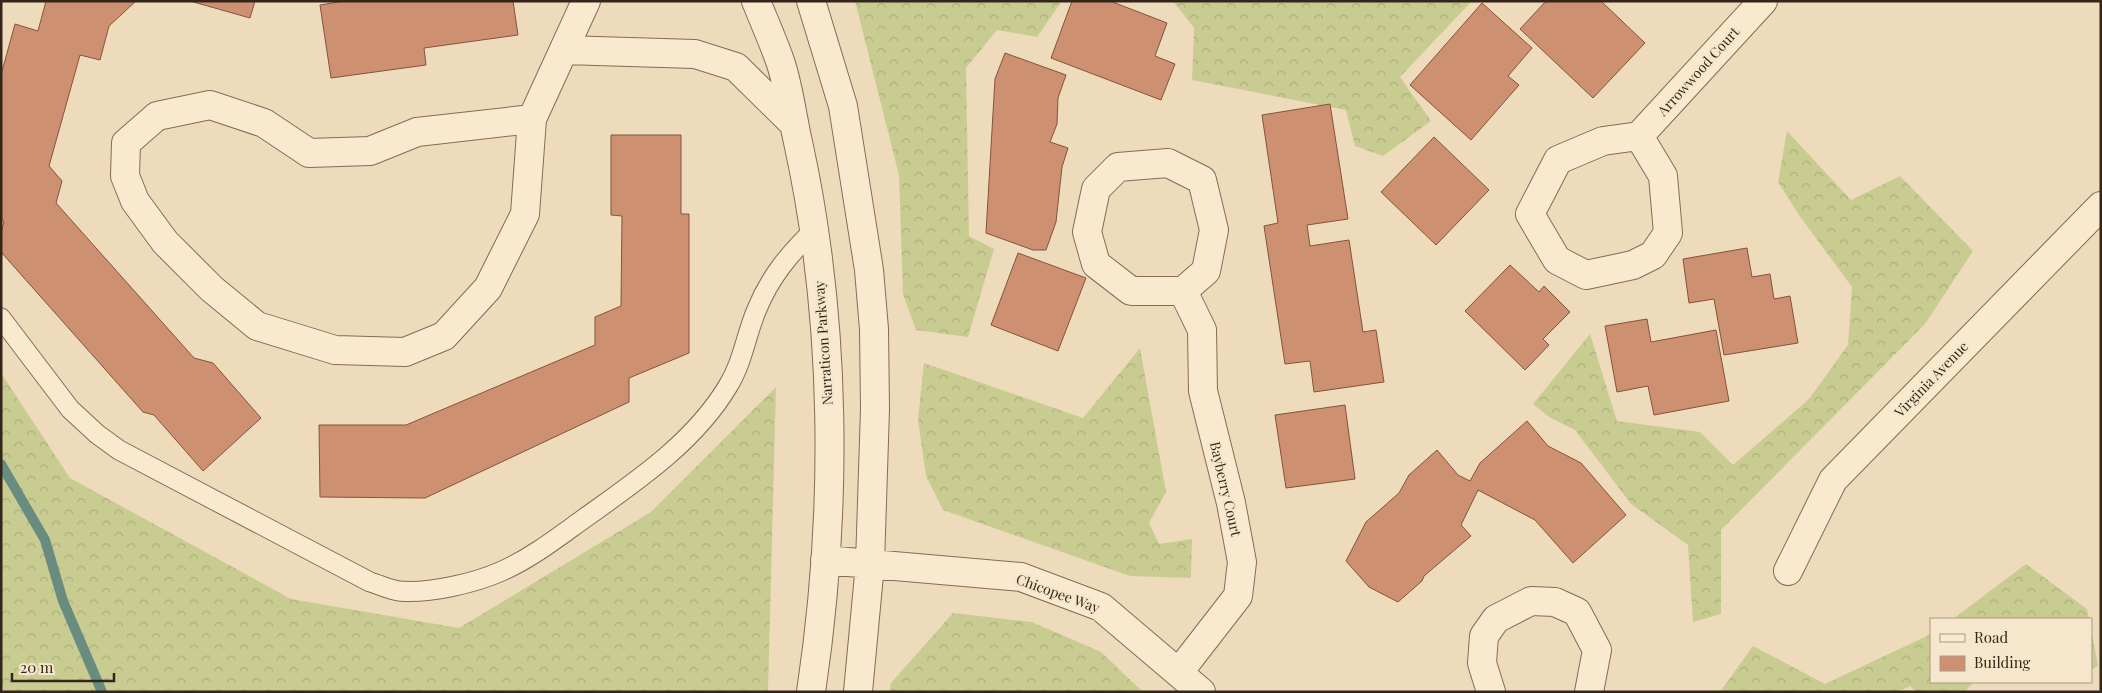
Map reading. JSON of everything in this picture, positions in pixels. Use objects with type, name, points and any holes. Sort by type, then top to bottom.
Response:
[{"type":"street","points":[[532,119],[417,132],[370,151],[309,153],[264,123],[210,105],[157,116],[126,143],[124,176],[135,201],[165,242],[212,289],[257,326],[334,350],[405,352],[444,336],[488,288],[524,214],[532,119],[586,1]]},
{"type":"street","name":"Narraticon Parkway","points":[[756,1],[781,62],[811,200],[827,358],[829,469],[825,560],[817,654],[811,692]]},
{"type":"street","points":[[811,1],[843,106],[868,270],[874,329],[875,409],[870,564],[858,692]]},
{"type":"street","name":"Arrowwood Court","points":[[1639,136],[1758,3]]},
{"type":"street","points":[[564,50],[695,54],[736,67],[794,124]]},
{"type":"street","points":[[1639,136],[1664,176],[1668,233],[1653,255],[1633,265],[1586,275],[1557,260],[1530,214],[1558,160],[1603,141],[1639,136]]},
{"type":"street","points":[[1168,162],[1202,180],[1214,230],[1206,272],[1183,291],[1131,291],[1096,264],[1087,232],[1096,189],[1118,167],[1168,162]]},
{"type":"street","name":"Virginia Avenue","points":[[1788,571],[1833,480],[2101,206]]},
{"type":"street","name":"Bayberry Court","points":[[1179,672],[1238,596],[1242,562],[1231,502],[1203,391],[1202,330],[1183,291]]},
{"type":"street","name":"Chicopee Way","points":[[825,560],[1021,577],[1101,607],[1201,692]]},
{"type":"street","points":[[1492,692],[1482,662],[1484,636],[1496,618],[1531,601],[1555,602],[1577,612],[1597,650],[1589,692]]},
{"type":"lane","points":[[1,318],[70,409],[97,434],[119,450],[370,582],[398,591],[423,591],[467,582],[502,571],[546,545],[638,480],[705,421],[729,385],[741,360],[757,308],[772,278],[789,254],[814,230]]},
{"type":"green space","points":[[855,1],[1062,1],[1037,37],[997,30],[966,68],[969,236],[994,249],[968,337],[916,330],[903,294],[899,175]]},
{"type":"green space","points":[[1173,1],[1472,1],[1400,77],[1431,121],[1383,156],[1355,146],[1346,110],[1192,80],[1194,28]]},
{"type":"green space","points":[[1787,131],[1851,200],[1900,176],[1973,251],[1925,324],[1721,530],[1721,614],[1693,622],[1688,545],[1631,504],[1575,430],[1549,417],[1533,404],[1590,334],[1617,421],[1700,432],[1733,465],[1809,399],[1848,345],[1852,287],[1799,215],[1778,182]]},
{"type":"green space","points":[[1140,348],[1166,492],[1149,523],[1159,544],[1192,539],[1191,578],[1130,576],[943,510],[926,476],[918,419],[924,363],[1083,418]]},
{"type":"green space","points":[[1,373],[70,478],[291,599],[459,628],[651,512],[776,387],[768,692],[1,692]]},
{"type":"green space","points":[[2026,564],[2087,609],[2089,618],[1954,618]]},
{"type":"green space","points":[[953,613],[1032,622],[1101,652],[1143,692],[889,692],[891,683]]},
{"type":"green space","points":[[2092,633],[2098,666],[2092,669]]},
{"type":"green space","points":[[1930,634],[1930,683],[1973,683],[1964,692],[1916,692],[1910,686],[1898,692],[1720,692],[1753,646],[1825,684]]},
{"type":"building","points":[[46,1],[136,1],[109,26],[100,60],[80,55],[49,166],[62,181],[56,203],[194,358],[213,363],[261,418],[203,471],[154,415],[143,412],[1,252],[1,232],[4,222],[1,218],[1,75],[15,24],[38,31]]},
{"type":"building","points":[[190,1],[255,1],[250,18]]},
{"type":"building","points":[[344,1],[513,1],[518,35],[424,48],[426,65],[331,78],[320,5]]},
{"type":"building","points":[[1072,1],[1110,1],[1167,23],[1155,56],[1175,64],[1161,100],[1051,58]]},
{"type":"building","points":[[1546,1],[1601,1],[1645,43],[1593,98],[1520,29]]},
{"type":"building","points":[[1482,3],[1532,48],[1508,76],[1519,85],[1471,140],[1410,85]]},
{"type":"building","points":[[1005,53],[1066,75],[1058,98],[1057,124],[1050,142],[1068,148],[1062,167],[1056,222],[1046,250],[1033,250],[986,233],[995,79]]},
{"type":"building","points":[[1330,104],[1348,219],[1307,225],[1310,246],[1349,240],[1363,332],[1376,330],[1384,382],[1314,392],[1310,361],[1285,364],[1264,226],[1278,223],[1262,115]]},
{"type":"building","points":[[611,135],[681,135],[681,214],[689,214],[689,353],[629,378],[629,402],[425,498],[320,497],[319,425],[406,425],[595,345],[595,317],[621,306],[622,216],[611,215]]},
{"type":"building","points":[[1434,137],[1489,190],[1436,245],[1381,192]]},
{"type":"building","points":[[1747,248],[1752,277],[1770,274],[1774,299],[1790,296],[1798,343],[1724,355],[1714,299],[1689,303],[1683,259]]},
{"type":"building","points":[[1018,253],[1086,278],[1058,351],[991,325]]},
{"type":"building","points":[[1510,265],[1539,292],[1544,286],[1570,312],[1543,339],[1549,345],[1525,370],[1465,311]]},
{"type":"building","points":[[1647,319],[1651,342],[1716,330],[1729,401],[1654,415],[1648,386],[1617,392],[1605,326]]},
{"type":"building","points":[[1345,405],[1355,479],[1286,488],[1275,415]]},
{"type":"building","points":[[1527,421],[1548,446],[1581,463],[1626,515],[1573,563],[1535,520],[1478,490],[1461,525],[1471,536],[1424,576],[1422,581],[1398,602],[1369,587],[1346,561],[1366,522],[1399,493],[1409,475],[1437,450],[1458,475],[1470,481],[1480,463]]},
{"type":"waterway","points":[[1,464],[45,540],[63,601],[102,692]]}]
